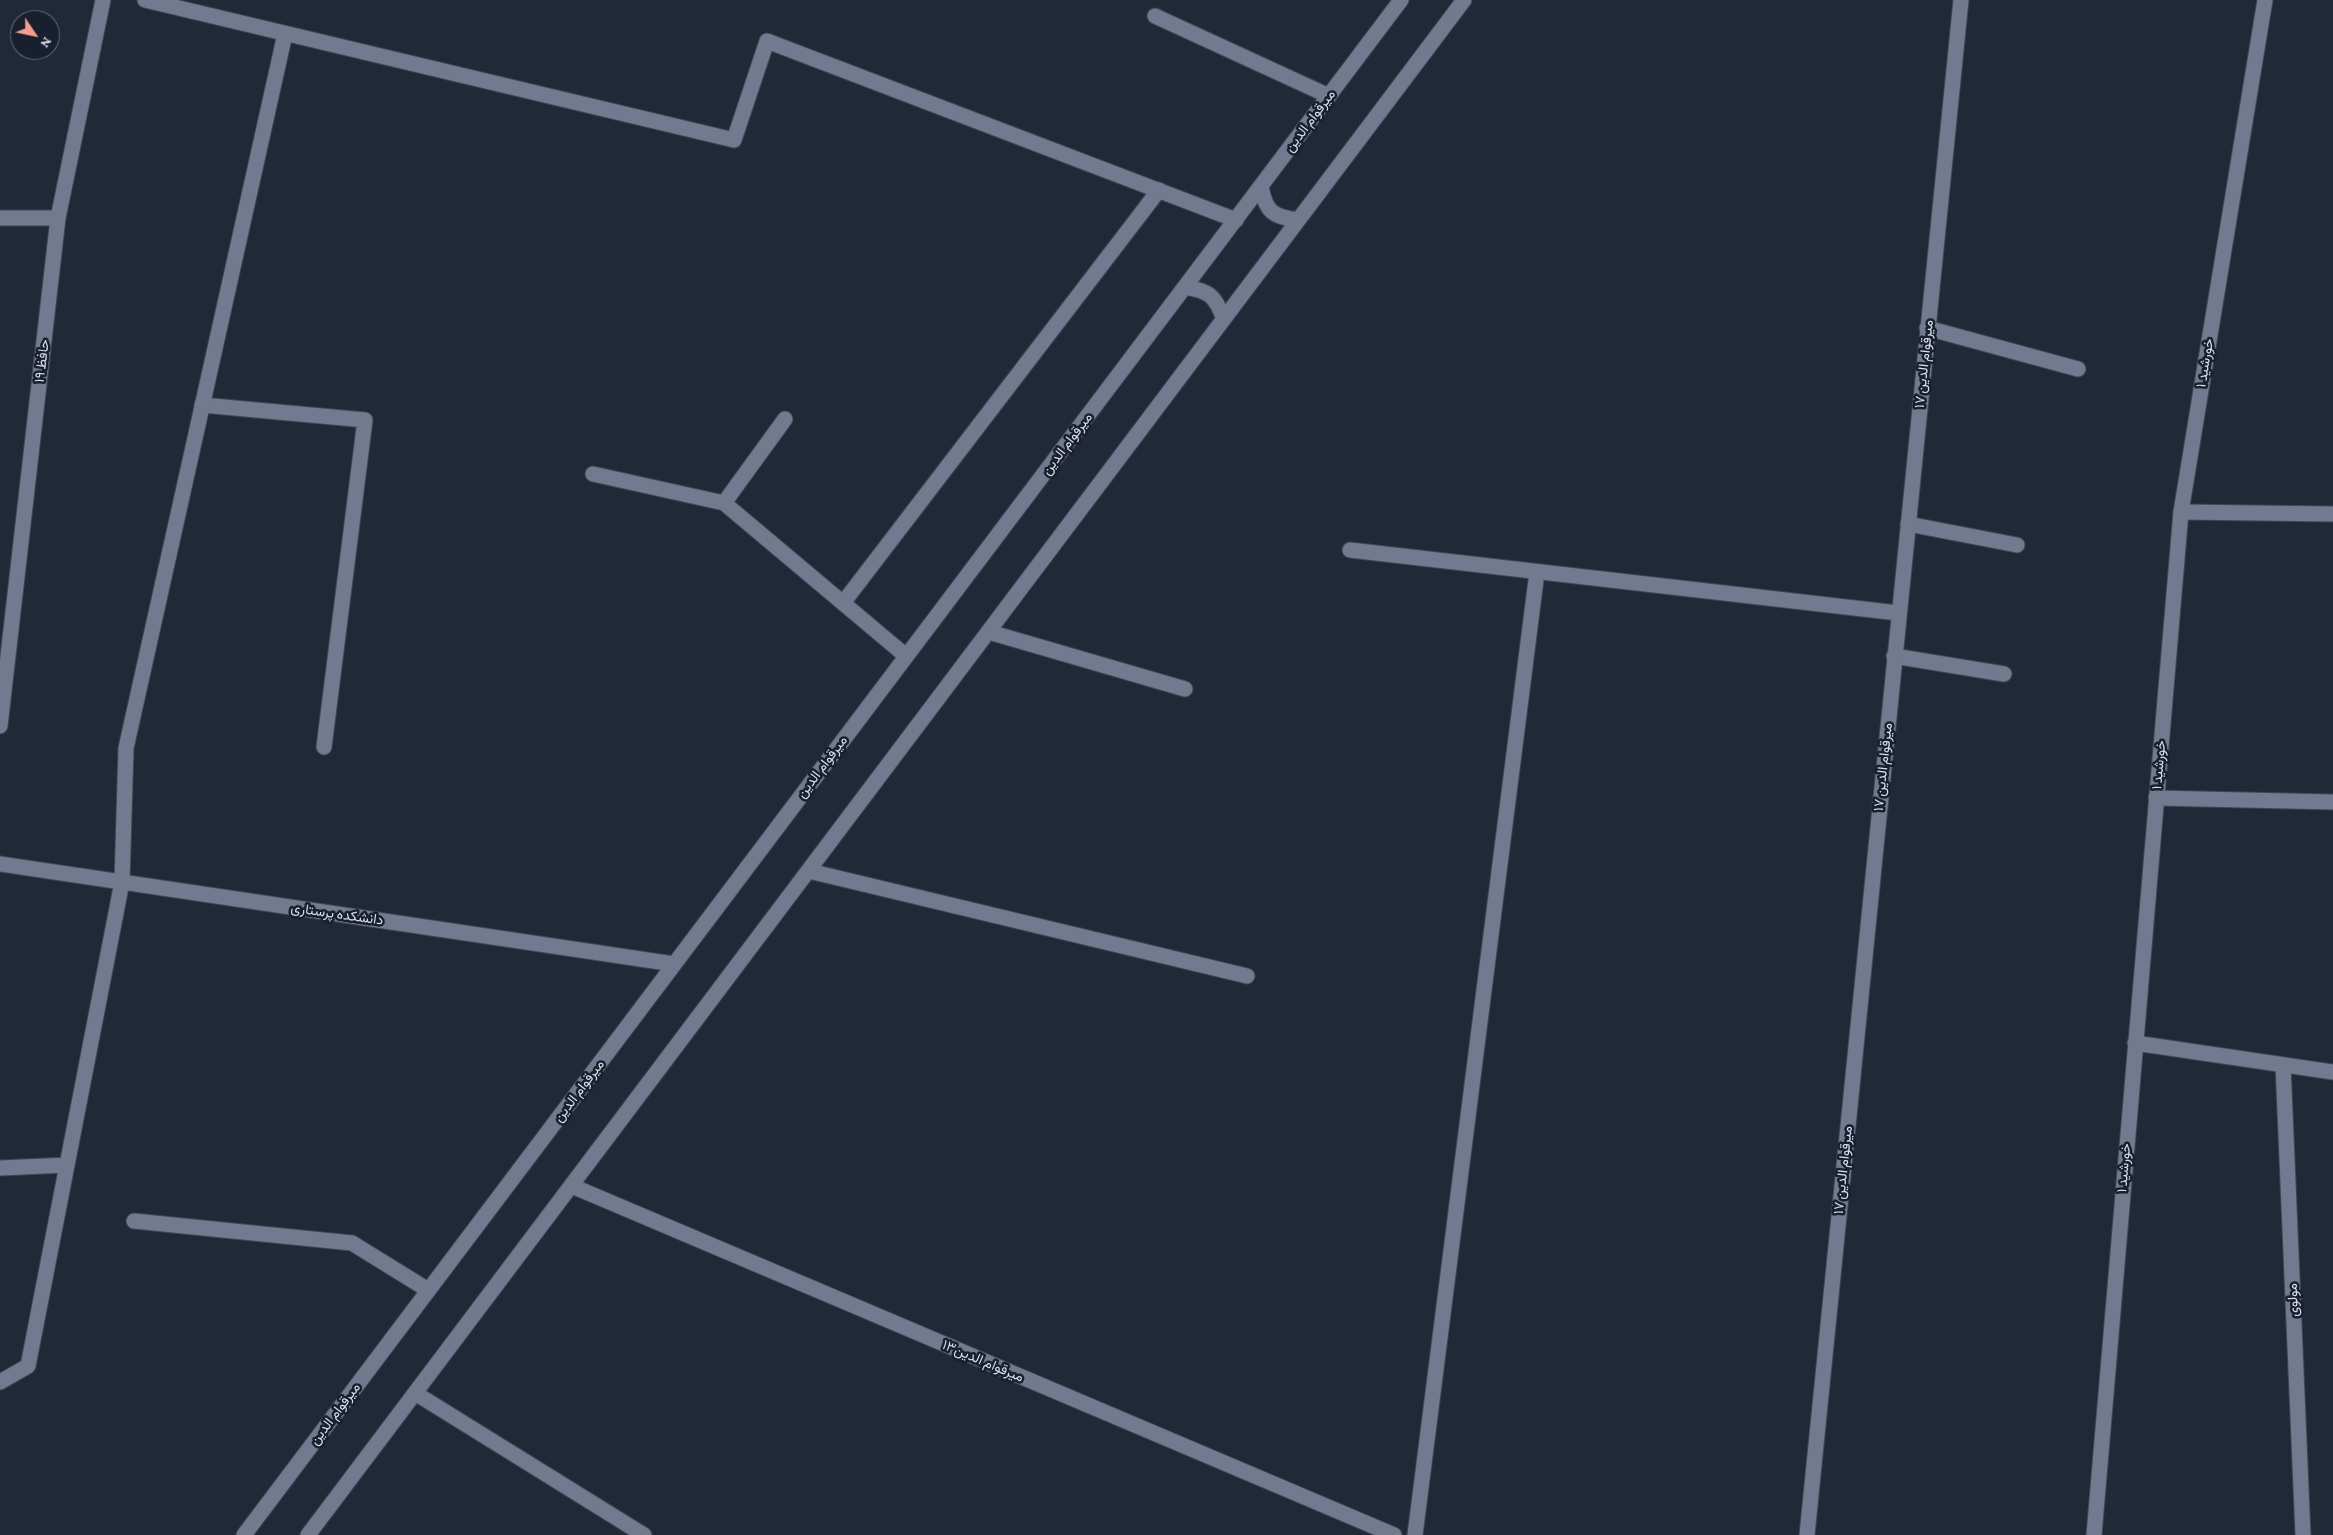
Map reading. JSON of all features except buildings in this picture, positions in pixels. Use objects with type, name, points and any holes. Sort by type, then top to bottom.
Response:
[{"type":"street","name":"حافظ ۱۹","points":[[0,726],[58,218],[103,0]]},
{"type":"street","points":[[145,0],[734,140],[767,40],[1236,220]]},
{"type":"street","name":"میرقوام الدین","points":[[244,1535],[1401,0]]},
{"type":"street","points":[[308,1535],[1464,0]]},
{"type":"street","name":"میرقوام الدین ۱۷","points":[[1807,1535],[1961,0]]},
{"type":"street","name":"خورشید ۱","points":[[2094,1535],[2181,512],[2265,0]]},
{"type":"street","points":[[1155,16],[1329,96]]},
{"type":"street","points":[[0,1382],[28,1366],[122,882],[126,748],[285,34]]},
{"type":"street","points":[[1261,187],[1265,205],[1280,218],[1298,220]]},
{"type":"street","points":[[843,603],[1159,190]]},
{"type":"street","points":[[0,218],[58,218]]},
{"type":"street","points":[[1185,287],[1203,290],[1217,301],[1224,319]]},
{"type":"street","points":[[1927,328],[2078,369]]},
{"type":"street","points":[[202,405],[365,420],[324,747]]},
{"type":"street","points":[[724,503],[784,419]]},
{"type":"street","points":[[593,474],[724,503],[906,656]]},
{"type":"street","points":[[2181,512],[2333,514]]},
{"type":"street","points":[[1908,524],[2016,546]]},
{"type":"street","points":[[1350,550],[1898,613]]},
{"type":"street","points":[[1415,1535],[1538,572]]},
{"type":"street","points":[[989,632],[1185,689]]},
{"type":"street","points":[[1894,656],[2004,674]]},
{"type":"street","points":[[2156,798],[2333,802]]},
{"type":"street","name":"دانشکده پرستاری","points":[[0,864],[674,964]]},
{"type":"street","points":[[809,871],[1247,976]]},
{"type":"street","points":[[2135,1043],[2333,1072]]},
{"type":"street","name":"مولوی","points":[[2283,1065],[2303,1535]]},
{"type":"street","points":[[0,1168],[67,1165]]},
{"type":"street","name":"میرقوام الدین۱۳","points":[[572,1186],[1394,1535]]},
{"type":"street","points":[[134,1221],[352,1243],[428,1290]]},
{"type":"street","points":[[415,1393],[644,1535]]}]
